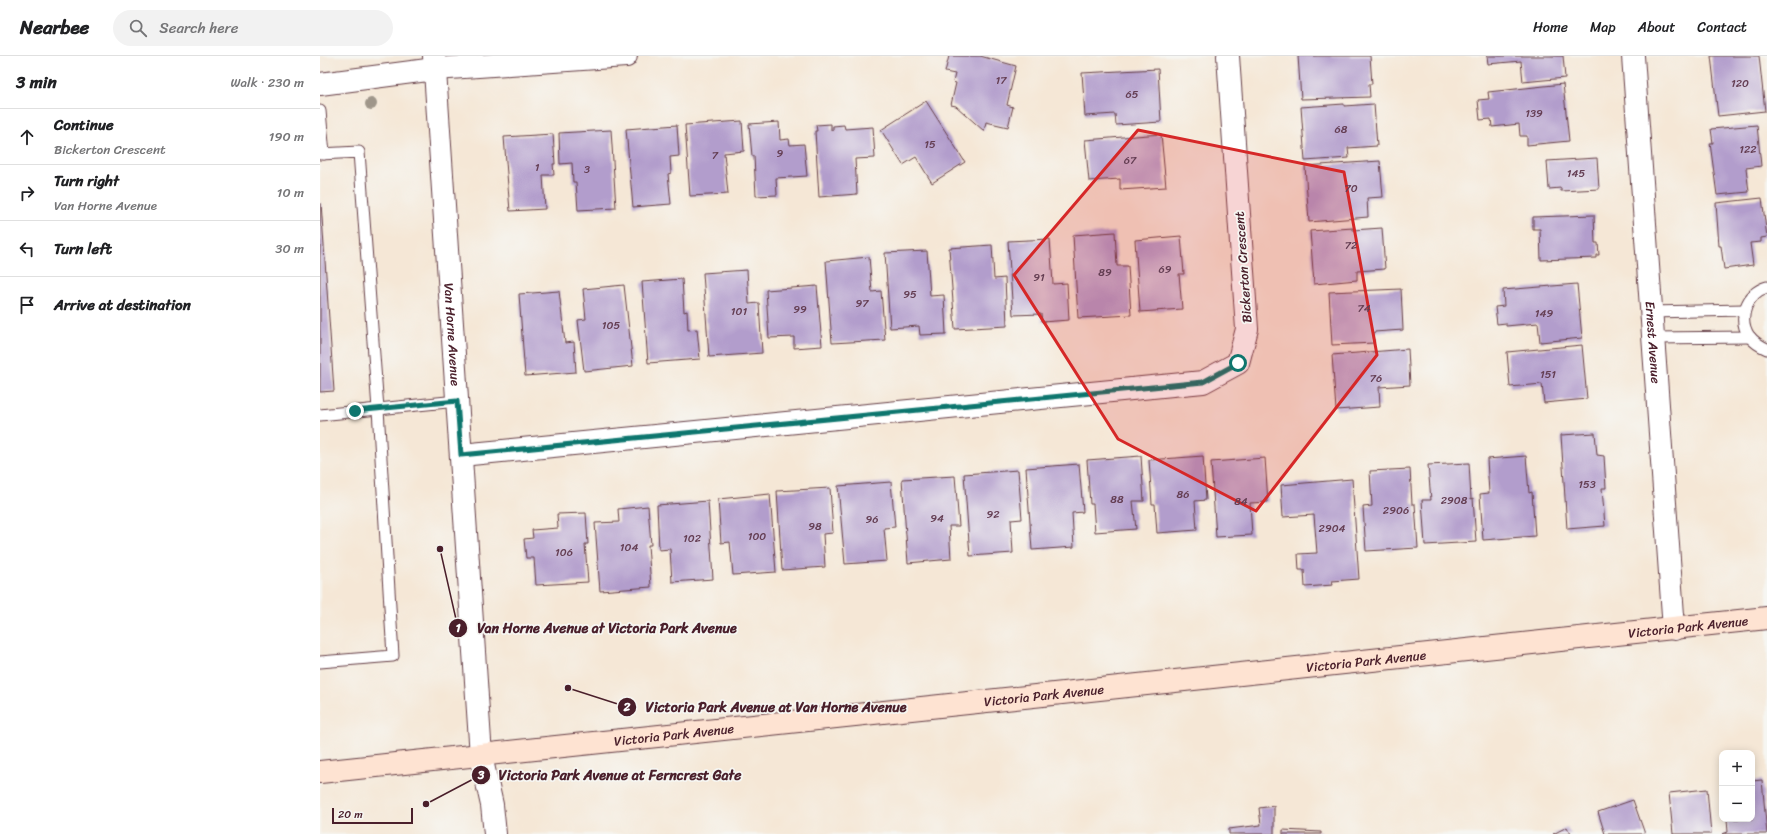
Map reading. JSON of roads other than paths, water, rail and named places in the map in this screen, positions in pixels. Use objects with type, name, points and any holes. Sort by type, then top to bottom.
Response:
[{"type":"main road","name":"Victoria Park Avenue","points":[[320,772],[1767,618]]},
{"type":"street","points":[[320,84],[434,63],[626,56]]},
{"type":"street","name":"Bickerton Crescent","points":[[461,455],[1203,382],[1238,363],[1247,329],[1228,56]]},
{"type":"street","name":"Ernest Avenue","points":[[1633,56],[1674,629]]},
{"type":"street","name":"Van Horne Avenue","points":[[434,63],[481,756],[492,805],[495,834]]},
{"type":"lane","points":[[320,111],[322,154],[359,152],[378,409],[393,656],[320,662]]},
{"type":"lane","points":[[1767,287],[1756,292],[1748,300],[1744,310],[1745,329],[1750,337],[1767,349]]},
{"type":"lane","points":[[1651,312],[1744,310]]},
{"type":"lane","points":[[1653,338],[1750,337]]},
{"type":"lane","points":[[320,415],[457,401]]},
{"type":"place","name":"Van Horne Avenue at Victoria Park Avenue","points":[[440,549]]},
{"type":"place","name":"Victoria Park Avenue at Van Horne Avenue","points":[[568,688]]},
{"type":"place","name":"Victoria Park Avenue at Ferncrest Gate","points":[[426,804]]}]
